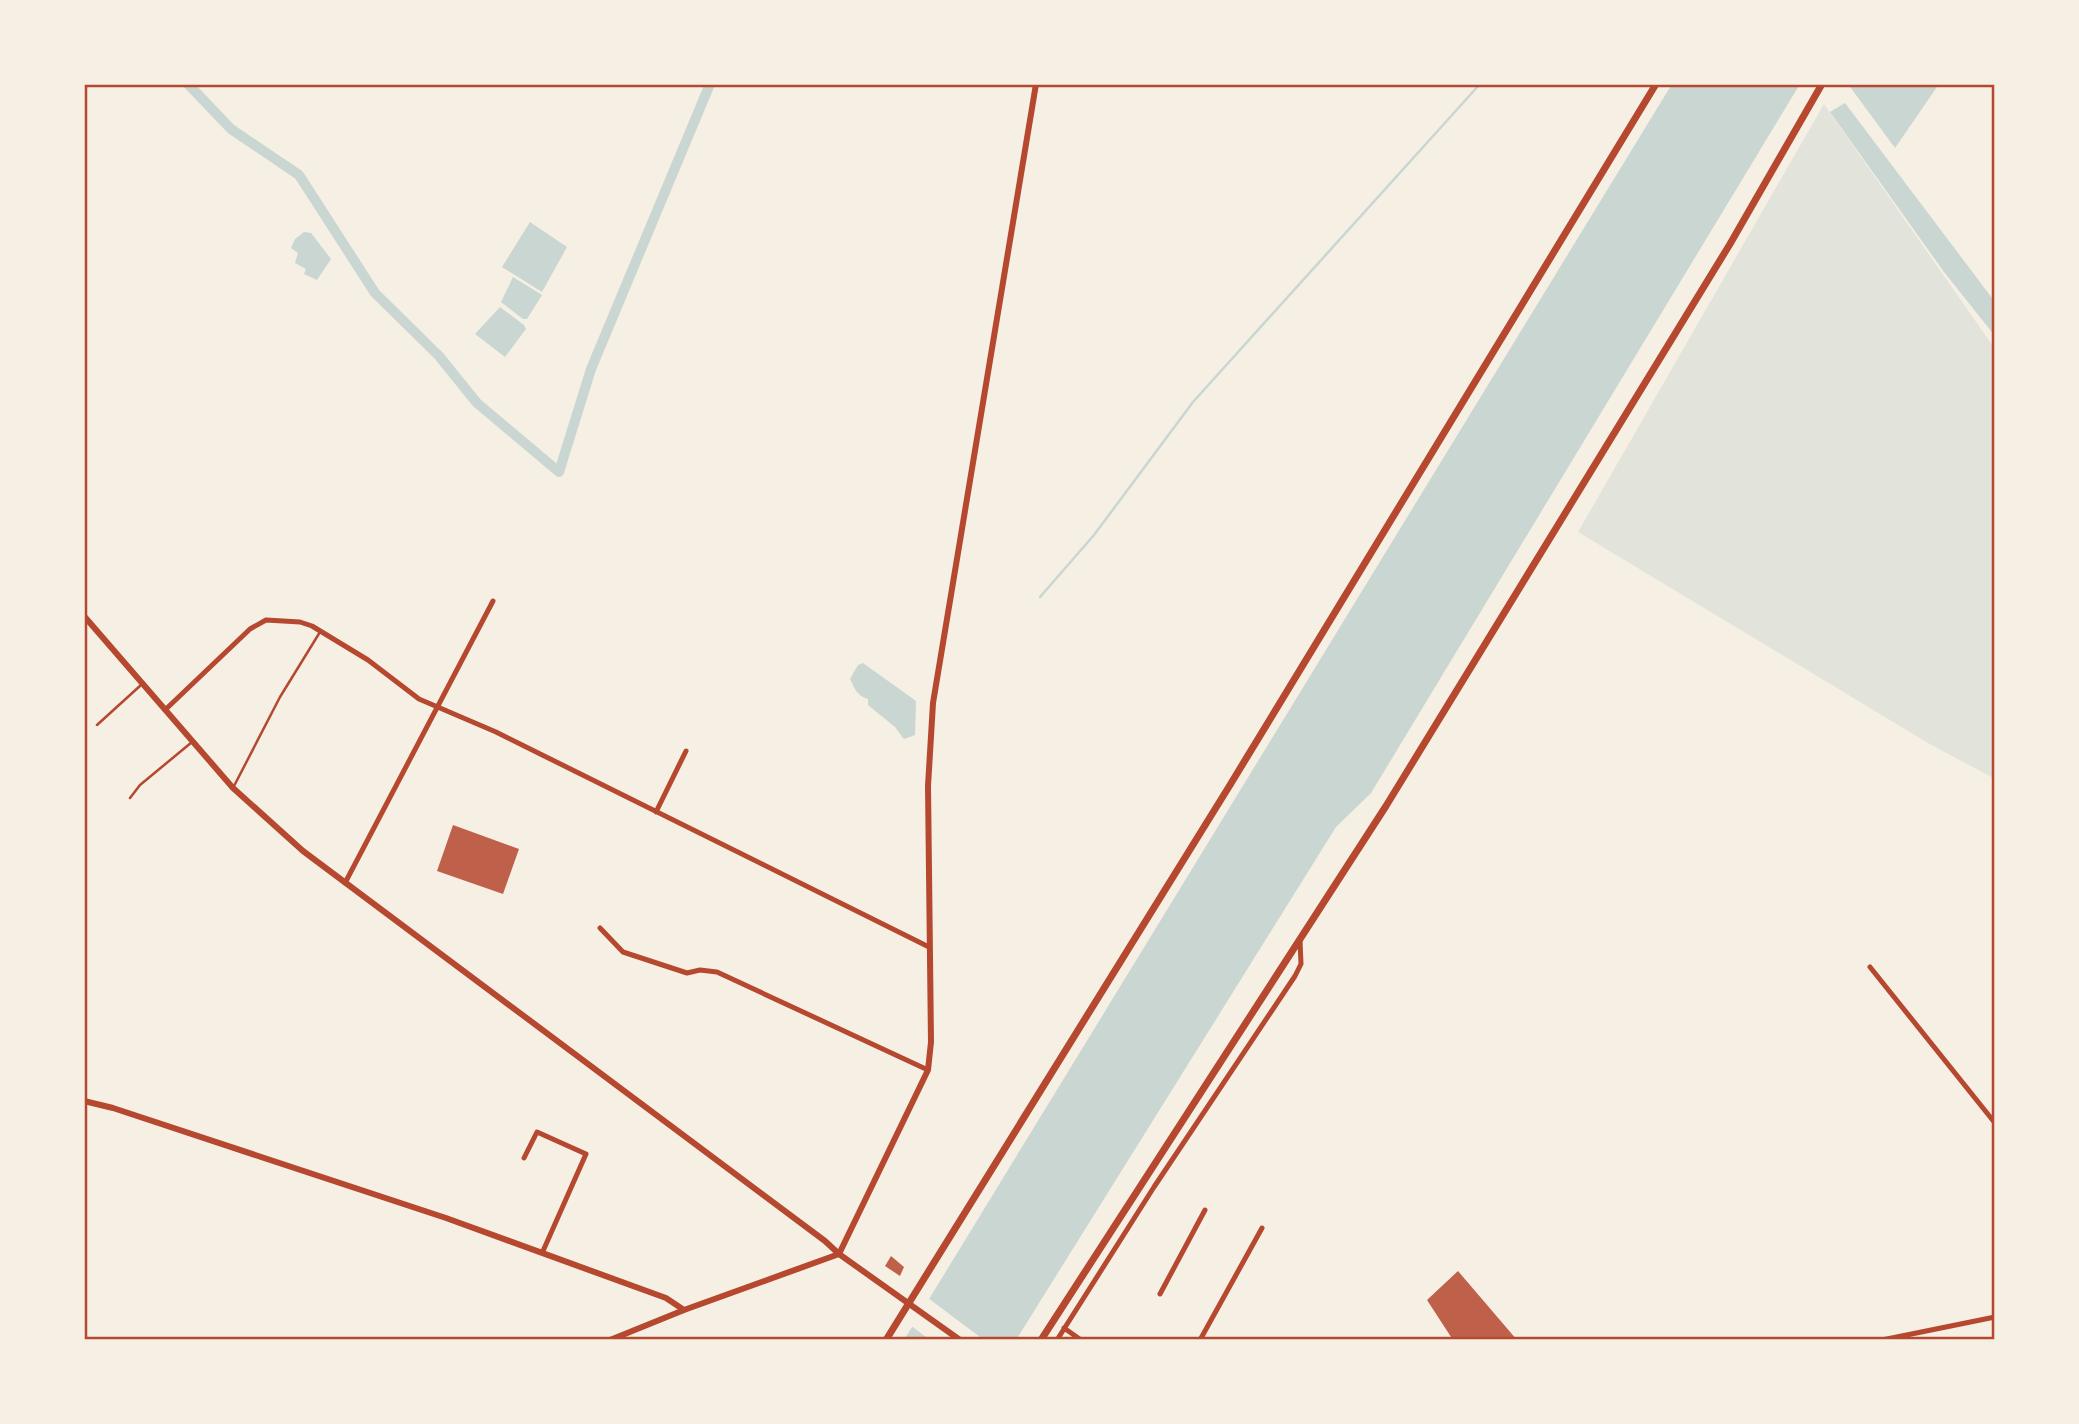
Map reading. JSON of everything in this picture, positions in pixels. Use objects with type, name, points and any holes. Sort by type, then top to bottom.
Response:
[{"type":"main road","points":[[886,1340],[1237,773],[1656,84]]},
{"type":"main road","points":[[1041,1340],[1386,806],[1730,244],[1822,84]]},
{"type":"street","points":[[610,1340],[839,1254],[928,1070],[928,786],[933,703],[1036,84]]},
{"type":"street","points":[[345,883],[493,600]]},
{"type":"street","points":[[84,616],[233,788],[279,832],[839,1254],[960,1340]]},
{"type":"street","points":[[165,710],[250,629],[266,621],[300,622],[321,630],[368,660],[419,699],[496,732],[929,947]]},
{"type":"street","points":[[656,811],[687,751]]},
{"type":"street","points":[[600,928],[623,952],[687,973],[699,970],[717,972],[928,1070]]},
{"type":"street","points":[[1057,1340],[1154,1187],[1295,976],[1301,964],[1300,940]]},
{"type":"street","points":[[1870,967],[1995,1123]]},
{"type":"street","points":[[84,1101],[113,1108],[543,1251],[666,1298],[684,1310]]},
{"type":"street","points":[[524,1158],[537,1132],[586,1154],[543,1251]]},
{"type":"street","points":[[1160,1294],[1205,1210]]},
{"type":"street","points":[[1200,1340],[1262,1228]]},
{"type":"street","points":[[1882,1340],[1995,1317]]},
{"type":"street","points":[[1064,1328],[1081,1340]]},
{"type":"lane","points":[[233,788],[279,697],[321,630]]},
{"type":"lane","points":[[97,725],[142,684]]},
{"type":"lane","points":[[131,798],[140,785],[192,742]]},
{"type":"shaded area","points":[[1672,84],[1800,84],[1371,793],[1336,827],[1016,1340],[904,1340]]},
{"type":"shaded area","points":[[1848,84],[1939,84],[1895,148]]},
{"type":"shaded area","points":[[1845,103],[1995,302],[1995,336],[1944,272],[1830,112]]},
{"type":"shaded area","points":[[1824,104],[1995,349],[1995,779],[1928,743],[1578,532]]},
{"type":"shaded area","points":[[530,222],[567,247],[542,292],[502,267]]},
{"type":"shaded area","points":[[304,232],[311,233],[331,259],[317,280],[304,274],[306,269],[295,263],[298,253],[291,248],[295,239]]},
{"type":"shaded area","points":[[513,277],[542,295],[527,319],[523,319],[501,302]]},
{"type":"shaded area","points":[[500,307],[526,329],[505,357],[475,334]]},
{"type":"shaded area","points":[[863,663],[916,701],[915,735],[904,739],[895,727],[868,705],[868,699],[857,692],[850,679],[858,665]]},
{"type":"pier","points":[[928,1298],[984,1340],[930,1340],[910,1325]]},
{"type":"building","points":[[453,825],[519,849],[503,894],[437,871]]},
{"type":"building","points":[[891,1256],[904,1267],[900,1276],[885,1266]]},
{"type":"building","points":[[1458,1271],[1517,1340],[1453,1340],[1427,1300]]},
{"type":"waterway","points":[[188,84],[231,129],[299,175],[375,293],[439,356],[477,403],[559,472],[591,369],[710,84]]},
{"type":"waterway","points":[[1040,597],[1094,535],[1193,402],[1480,84]]}]
